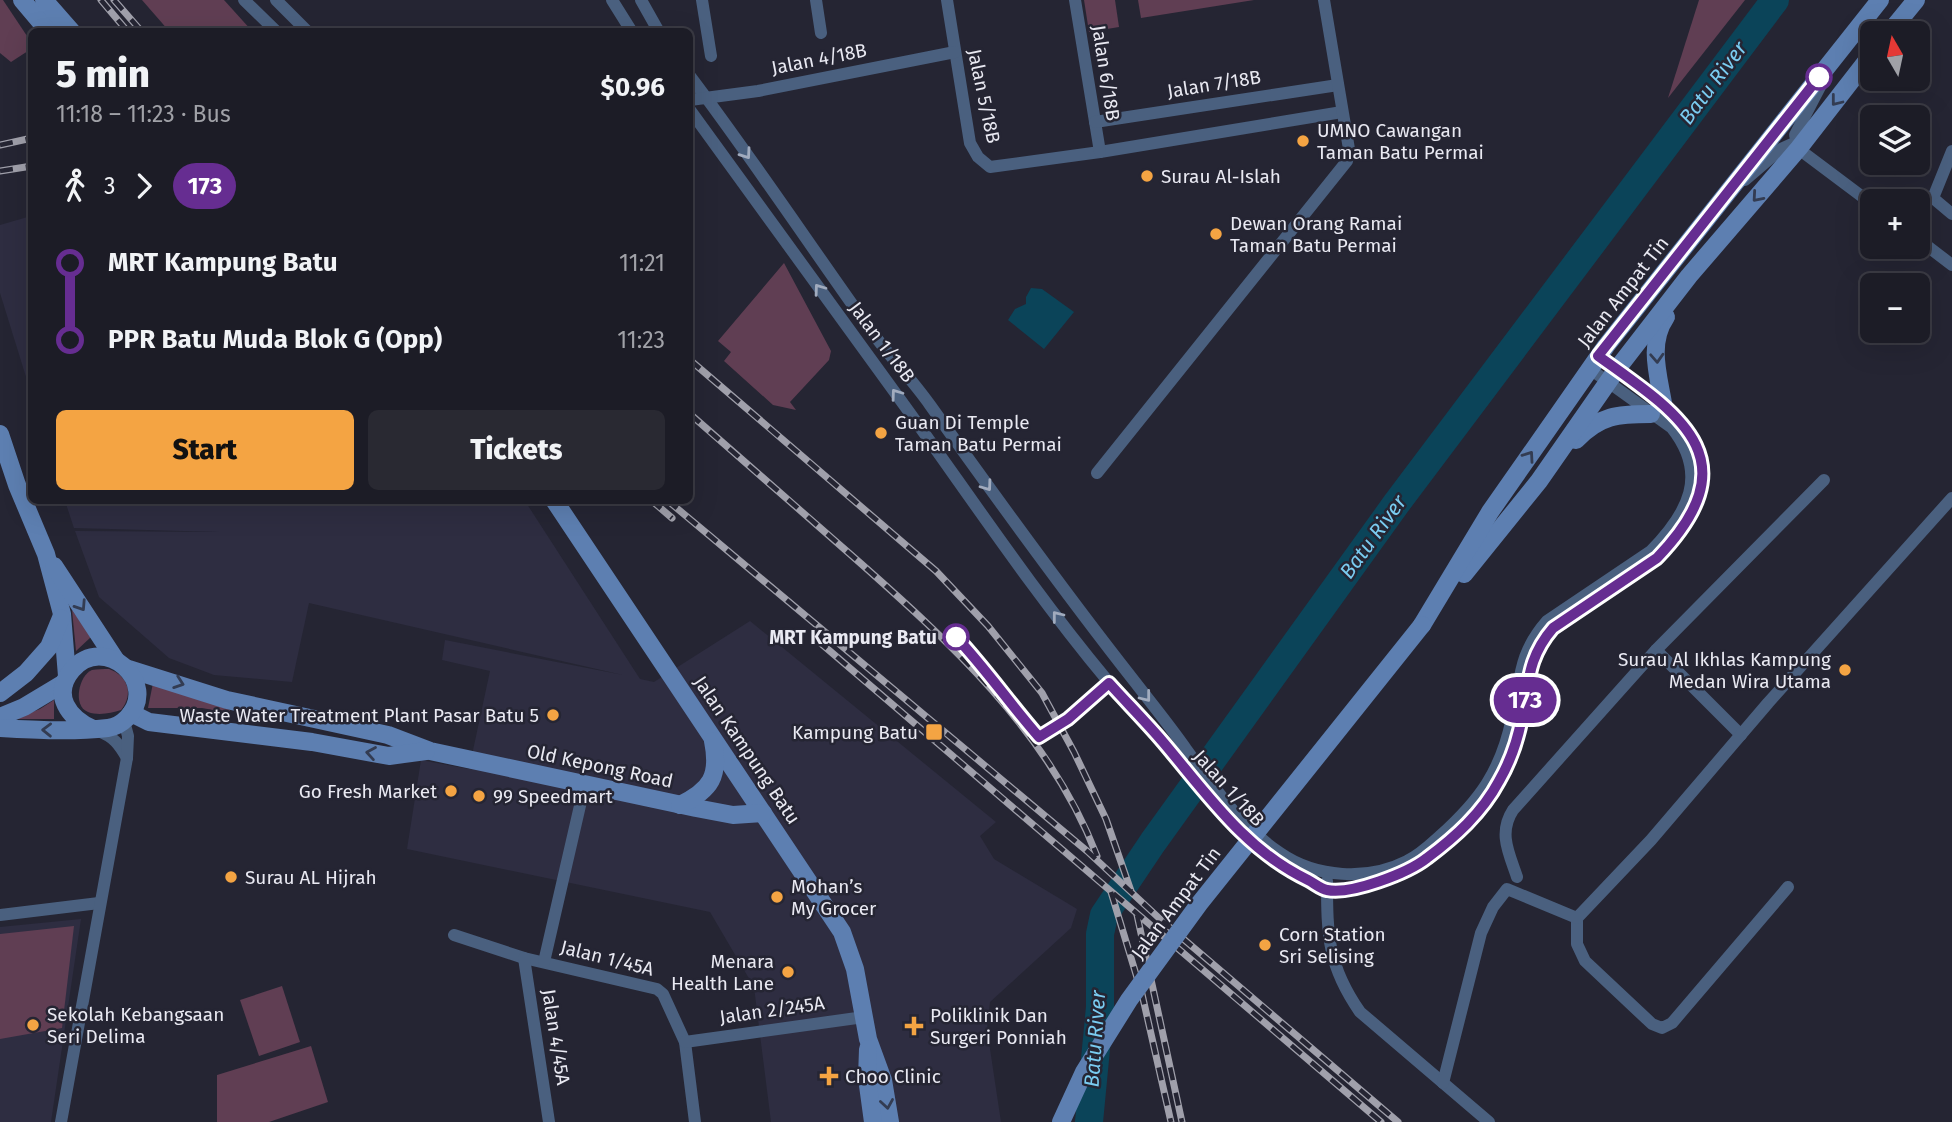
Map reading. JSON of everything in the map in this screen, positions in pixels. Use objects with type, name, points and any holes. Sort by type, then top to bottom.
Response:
[{"type":"street","points":[[22,0],[46,28]]},
{"type":"street","points":[[44,0],[68,28]]},
{"type":"street","points":[[244,0],[273,28]]},
{"type":"street","points":[[276,0],[304,28]]},
{"type":"street","points":[[612,0],[630,28]]},
{"type":"street","points":[[640,0],[657,28]]},
{"type":"street","points":[[702,0],[711,56]]},
{"type":"street","points":[[816,0],[821,33]]},
{"type":"street","name":"Jalan 5/18B","points":[[947,0],[970,143],[978,157],[990,167],[1100,152]]},
{"type":"street","name":"Jalan 6/18B","points":[[1075,0],[1100,152]]},
{"type":"street","points":[[1097,473],[1347,161],[1349,149],[1324,0]]},
{"type":"street","name":"Jalan Ampat Tin","points":[[1422,625],[1490,512],[1594,363],[1880,0]]},
{"type":"street","points":[[1899,21],[1916,0]]},
{"type":"street","name":"Jalan 4/18B","points":[[693,100],[955,52]]},
{"type":"street","points":[[1799,148],[1794,135],[1833,58]]},
{"type":"street","name":"Jalan Ampat Tin","points":[[1061,1122],[1084,1072],[1129,1000],[1192,915],[1539,481],[1612,376],[1706,256],[1799,148],[1860,69]]},
{"type":"street","name":"Jalan 1/18B","points":[[693,80],[873,333],[928,401],[984,482],[1170,726],[1228,815],[1279,853],[1326,874],[1368,872],[1407,862],[1461,817],[1492,777],[1502,755],[1513,717],[1521,665],[1534,636],[1555,616],[1651,551],[1680,515],[1689,498],[1692,484],[1688,450],[1657,408]]},
{"type":"street","name":"Jalan 7/18B","points":[[1095,122],[1338,85]]},
{"type":"street","points":[[1100,152],[1342,113]]},
{"type":"street","name":"Jalan 1/18B","points":[[693,114],[899,397],[991,529],[1109,683],[1272,861],[1327,890],[1364,885],[1406,872],[1439,849],[1483,806],[1499,783],[1511,758],[1522,719],[1530,668],[1541,642],[1553,628],[1657,558],[1688,520],[1698,501],[1702,485],[1699,458],[1696,445],[1688,431],[1594,363]]},
{"type":"street","points":[[1723,200],[1780,149],[1792,144],[1860,195]]},
{"type":"street","points":[[1952,151],[1949,168],[1933,198],[1952,214]]},
{"type":"street","points":[[1930,248],[1952,265]]},
{"type":"street","points":[[1539,481],[1586,430],[1599,420],[1657,408],[1656,355],[1659,328],[1706,256]]},
{"type":"street","points":[[0,434],[17,485],[46,554],[62,614],[66,679],[64,701],[69,714],[77,722],[111,736],[118,742],[127,758]]},
{"type":"street","points":[[1517,877],[1504,838],[1505,822],[1567,748],[1656,650],[1824,480]]},
{"type":"street","points":[[1788,887],[1672,1023],[1662,1028],[1652,1024],[1585,961],[1577,944],[1577,918],[1651,840],[1952,498]]},
{"type":"street","name":"Jalan Kampung Batu","points":[[557,504],[842,932],[855,969],[868,1039],[883,1080],[890,1122]]},
{"type":"street","points":[[46,554],[136,683],[137,698],[128,717],[127,758],[61,1122]]},
{"type":"street","points":[[0,692],[26,673],[49,648],[62,614]]},
{"type":"street","points":[[1656,650],[1741,735]]},
{"type":"street","points":[[0,717],[24,707],[66,679],[77,664],[95,656],[122,664]]},
{"type":"street","points":[[1099,670],[1114,656]]},
{"type":"street","name":"Old Kepong Road","points":[[122,664],[227,700],[388,735],[430,751],[733,815],[763,813]]},
{"type":"street","points":[[1109,683],[1123,667]]},
{"type":"street","points":[[0,728],[114,728],[128,717]]},
{"type":"street","name":"Old Kepong Road","points":[[128,717],[149,722],[312,742],[389,756],[430,751]]},
{"type":"street","points":[[680,805],[694,798],[712,779],[716,767],[711,736]]},
{"type":"street","points":[[544,962],[585,784]]},
{"type":"street","points":[[1326,874],[1330,946],[1339,979],[1346,993],[1360,1012],[1489,1122]]},
{"type":"street","points":[[1443,1083],[1481,933],[1493,907],[1507,889],[1577,918]]},
{"type":"street","points":[[0,915],[99,903]]},
{"type":"street","name":"Jalan 1/45A","points":[[454,935],[524,958],[657,989],[668,1003],[685,1042],[695,1122]]},
{"type":"street","name":"Jalan 4/45A","points":[[524,958],[549,1122]]},
{"type":"street","name":"Jalan 2/245A","points":[[685,1042],[864,1017]]},
{"type":"street","name":"Jalan Kampung Batu","points":[[868,1039],[867,1078],[873,1122]]},
{"type":"shaded area","points":[[0,0],[3,0],[28,38],[28,51],[11,62],[0,53]]},
{"type":"shaded area","points":[[142,0],[224,0],[249,28],[166,28]]},
{"type":"shaded area","points":[[1084,0],[1115,0],[1119,27],[1089,32]]},
{"type":"shaded area","points":[[1138,0],[1254,0],[1141,18]]},
{"type":"shaded area","points":[[1699,0],[1745,0],[1668,98]]},
{"type":"shaded area","points":[[28,217],[28,383],[0,293],[0,225]]},
{"type":"shaded area","points":[[784,263],[831,351],[829,360],[790,402],[796,410],[773,405],[724,361],[731,352],[718,341]]},
{"type":"shaded area","points":[[66,504],[527,504],[640,679],[654,682],[750,621],[996,822],[980,836],[994,859],[1077,909],[1071,928],[990,1002],[987,1029],[1001,1122],[771,1122],[754,987],[710,912],[407,849],[421,760],[469,769],[490,671],[442,660],[445,640],[623,675],[309,603],[292,682],[214,675],[169,658],[99,597],[75,531],[219,532],[74,528]]},
{"type":"shaded area","points":[[72,610],[91,637],[76,651]]},
{"type":"shaded area","points":[[109,669],[125,681],[128,692],[125,704],[121,710],[113,712],[88,712],[80,704],[81,684],[92,670]]},
{"type":"shaded area","points":[[153,683],[230,710],[229,713],[202,708],[148,708]]},
{"type":"shaded area","points":[[54,700],[54,719],[14,719],[40,709]]},
{"type":"shaded area","name":"Sekolah Kebangsaan Seri Delima","points":[[81,919],[51,1122],[0,1122],[0,927]]},
{"type":"shaded area","points":[[74,926],[62,1028],[0,1039],[0,934]]},
{"type":"shaded area","points":[[282,986],[300,1042],[259,1056],[240,1000]]},
{"type":"shaded area","points":[[311,1046],[328,1102],[269,1122],[217,1122],[217,1075]]},
{"type":"water","points":[[1031,288],[1042,289],[1074,312],[1044,349],[1008,320],[1015,309],[1026,304]]},
{"type":"waterway","name":"Batu River","points":[[1089,1122],[1100,1007],[1100,934],[1104,915],[1153,842],[1396,504],[1775,0]]},
{"type":"railway","points":[[101,0],[125,28]]},
{"type":"railway","points":[[114,0],[138,28]]},
{"type":"railway","points":[[0,145],[28,139]]},
{"type":"railway","points":[[0,171],[28,167]]},
{"type":"railway","points":[[693,363],[936,571],[988,626],[1042,693],[1074,752],[1106,819],[1131,891]]},
{"type":"railway","points":[[693,417],[959,654],[1024,728],[1052,768],[1077,811],[1097,856]]},
{"type":"railway","points":[[656,504],[672,518]]},
{"type":"railway","points":[[672,504],[1087,851],[1160,919],[1398,1122]]},
{"type":"railway","points":[[817,640],[1381,1122]]},
{"type":"railway","points":[[1111,892],[1142,994],[1171,1122]]},
{"type":"railway","points":[[1137,915],[1182,1122]]},
{"type":"bus line","name":"173","points":[[956,637],[989,672],[1001,694],[1039,737],[1068,719],[1109,683],[1162,741],[1225,818],[1272,861],[1327,890],[1380,881],[1406,872],[1423,862],[1462,828],[1483,806],[1499,783],[1511,758],[1522,719],[1530,668],[1541,642],[1553,628],[1657,558],[1695,509],[1702,485],[1701,471],[1696,445],[1688,431],[1663,403],[1598,356],[1819,77]]},
{"type":"place","name":"UMNO Cawangan Taman Batu Permai","points":[[1303,141]]},
{"type":"place","name":"Surau Al-Islah","points":[[1147,176]]},
{"type":"place","name":"Dewan Orang Ramai Taman Batu Permai","points":[[1216,234]]},
{"type":"place","name":"Guan Di Temple Taman Batu Permai","points":[[881,433]]},
{"type":"place","name":"MRT Kampung Batu","points":[[956,637]]},
{"type":"place","name":"Surau Al Ikhlas Kampung Medan Wira Utama","points":[[1845,670]]},
{"type":"place","name":"Waste Water Treatment Plant Pasar Batu 5","points":[[553,715]]},
{"type":"place","name":"Kampung Batu","points":[[934,732]]},
{"type":"place","name":"Go Fresh Market","points":[[451,791]]},
{"type":"place","name":"99 Speedmart","points":[[479,796]]},
{"type":"place","name":"Surau AL Hijrah","points":[[231,877]]},
{"type":"place","name":"Mohan’s My Grocer","points":[[777,897]]},
{"type":"place","name":"Corn Station Sri Selising","points":[[1265,945]]},
{"type":"place","name":"Menara Health Lane","points":[[788,972]]},
{"type":"place","name":"Sekolah Kebangsaan Seri Delima","points":[[33,1025]]},
{"type":"place","name":"Poliklinik Dan Surgeri Ponniah","points":[[914,1026]]},
{"type":"place","name":"Choo Clinic","points":[[829,1076]]}]
